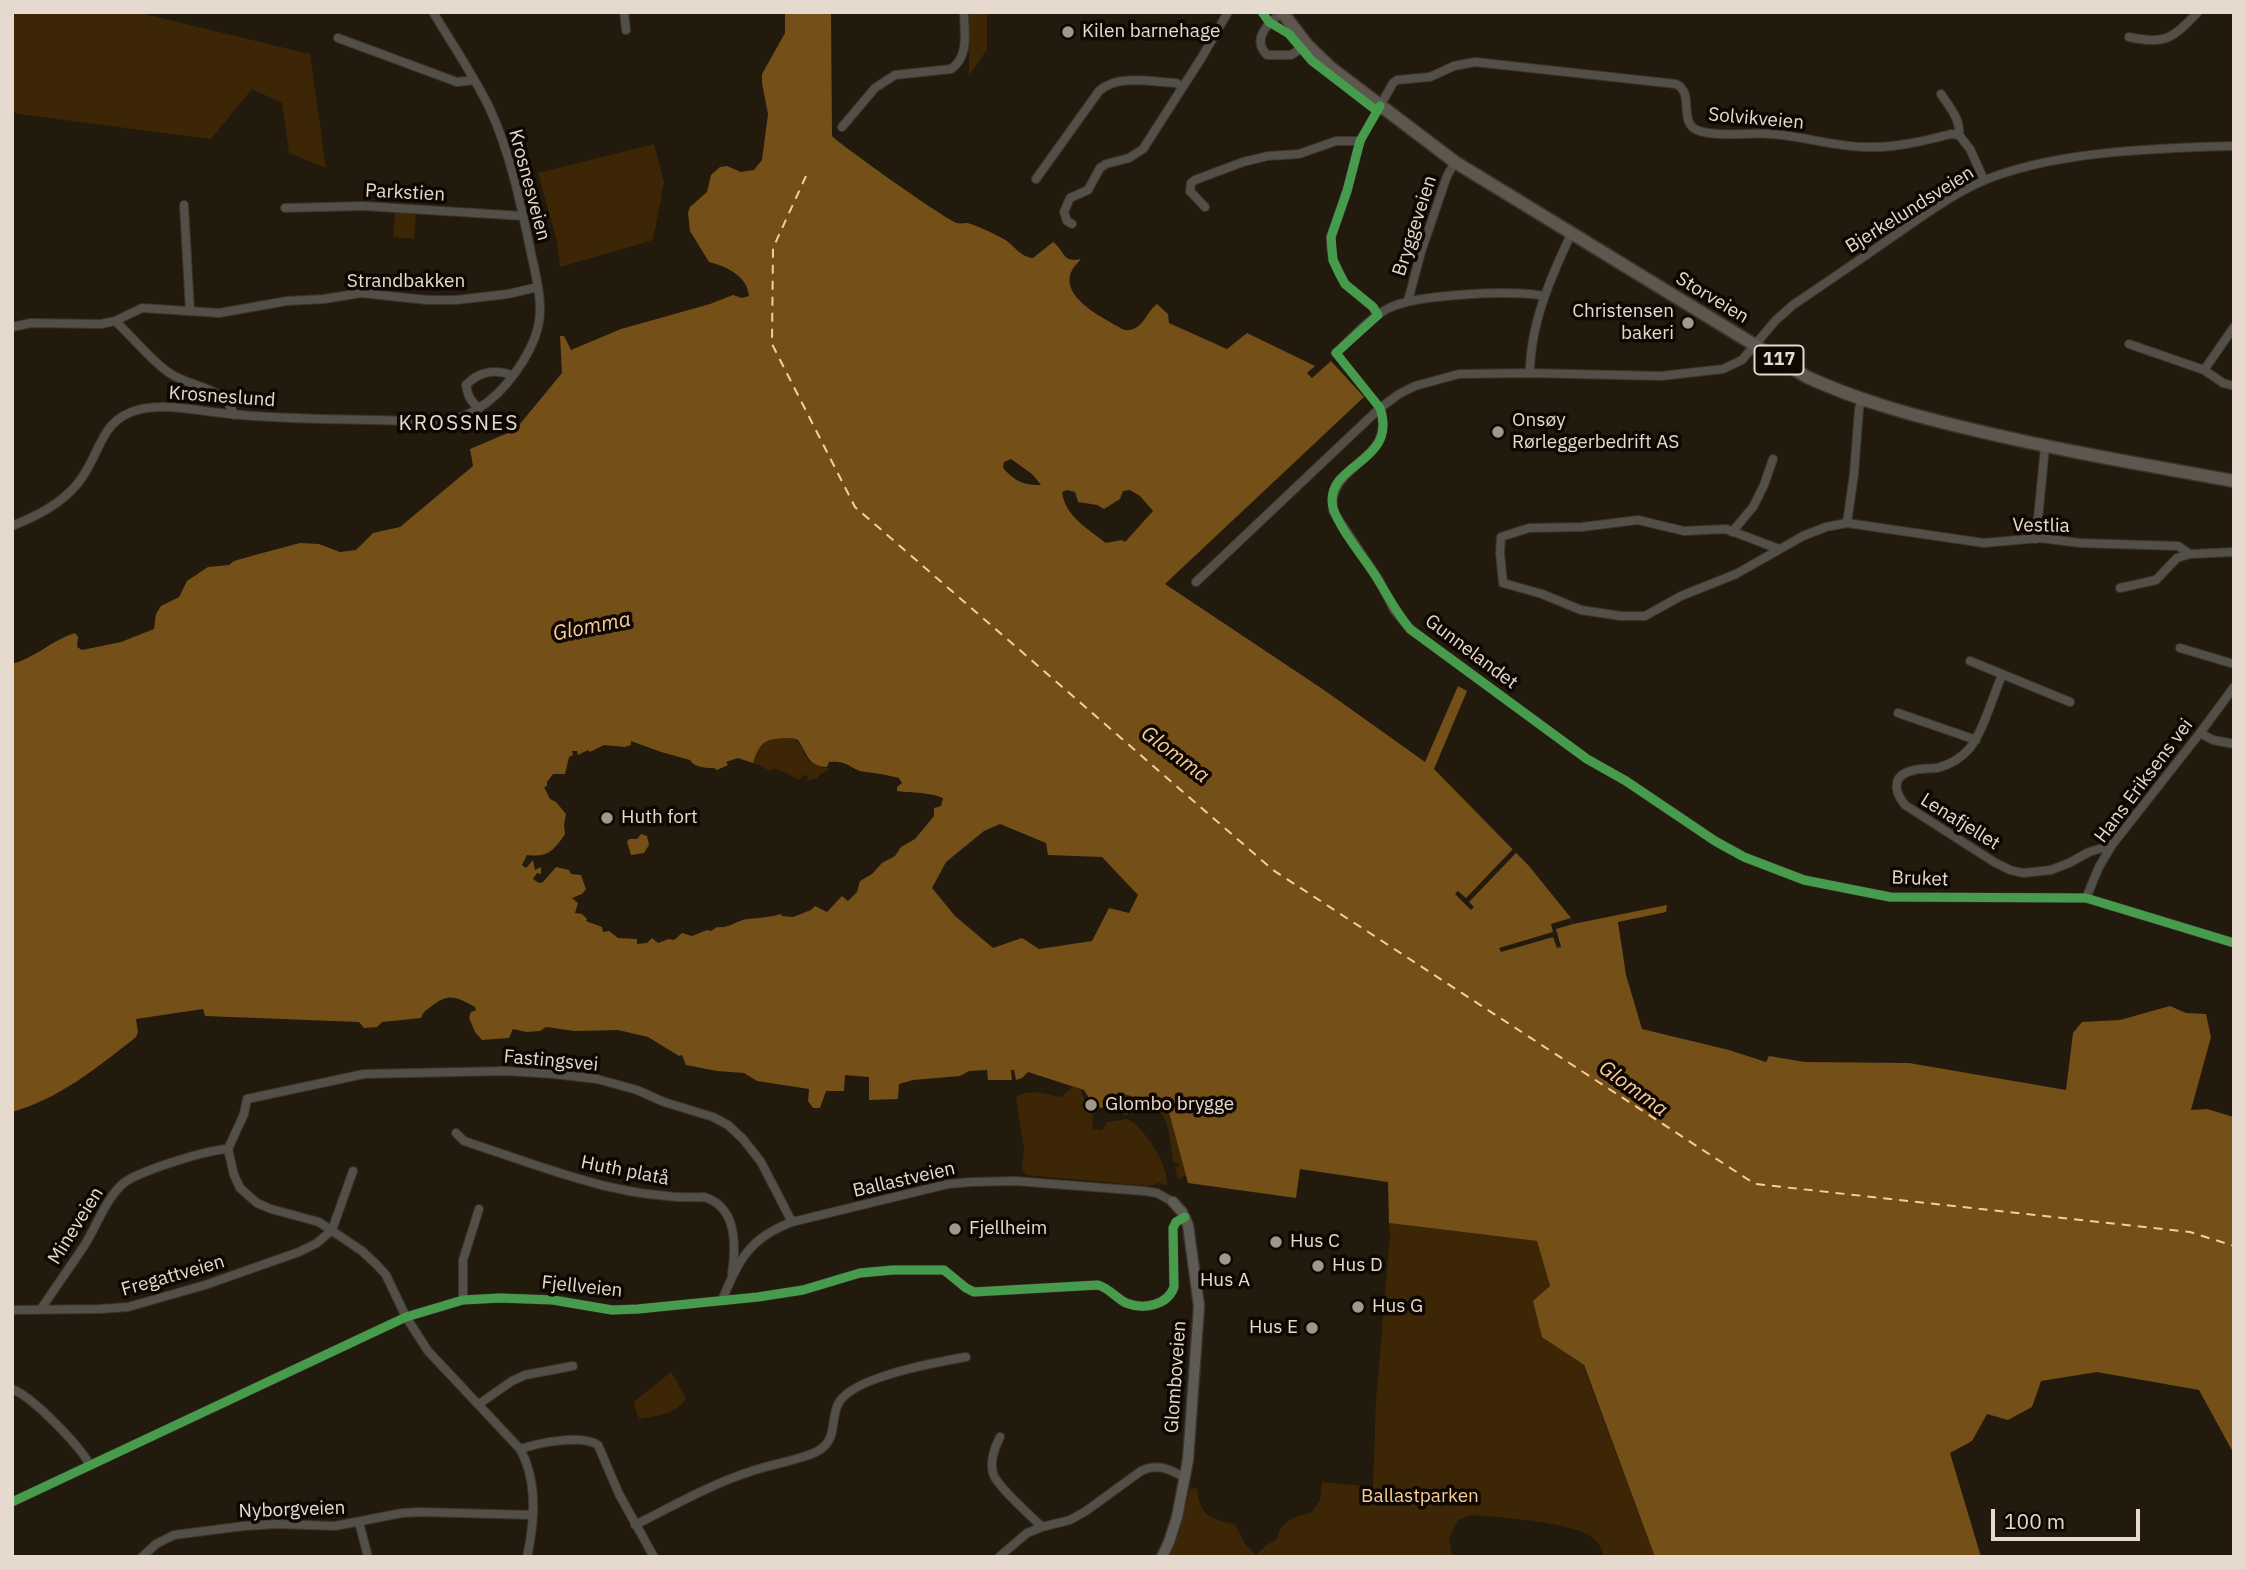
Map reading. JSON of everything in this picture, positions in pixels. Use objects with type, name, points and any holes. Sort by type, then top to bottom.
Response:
[{"type":"main road","name":"Storveien","points":[[1282,12],[1307,45],[1331,68],[1455,162],[1807,377],[1861,400],[1940,422],[2045,447],[2234,481]]},
{"type":"street","name":"Krosnesveien","points":[[433,12],[474,80],[502,138],[538,287],[540,310],[533,343],[502,391],[479,408]]},
{"type":"street","points":[[624,12],[625,30]]},
{"type":"street","points":[[842,127],[875,88],[895,75],[951,69],[958,64],[964,51],[964,12]]},
{"type":"street","points":[[1072,224],[1067,221],[1064,212],[1070,198],[1091,187],[1106,164],[1129,158],[1143,149],[1228,12]]},
{"type":"street","points":[[1282,12],[1269,22],[1264,30],[1259,41],[1262,50],[1267,55],[1291,55],[1307,45]]},
{"type":"street","points":[[2129,37],[2145,41],[2172,37],[2199,12]]},
{"type":"street","points":[[338,38],[457,82],[474,80]]},
{"type":"street","name":"Solvikveien","points":[[1380,106],[1397,80],[1430,77],[1454,66],[1475,62],[1676,84],[1686,92],[1688,115],[1693,127],[1710,132],[1734,135],[1768,134],[1866,147],[1894,146],[1951,134],[1959,135]]},
{"type":"street","points":[[1036,179],[1105,85],[1118,81],[1175,83],[1182,87]]},
{"type":"street","points":[[1941,94],[1954,113],[1960,129],[1959,135],[1970,149],[1984,180]]},
{"type":"street","points":[[1205,207],[1190,191],[1191,183],[1195,180],[1243,162],[1268,156],[1299,154],[1336,141],[1360,141],[1331,237],[1331,247],[1345,284],[1373,307],[1378,315]]},
{"type":"street","name":"Bjerkelundsveien","points":[[1755,346],[1776,320],[1793,305],[1928,212],[1984,180],[2010,171],[2062,160],[2157,148],[2234,146]]},
{"type":"street","name":"Bryggeveien","points":[[1408,301],[1421,252],[1447,176],[1455,162]]},
{"type":"street","points":[[184,205],[190,311]]},
{"type":"street","name":"Parkstien","points":[[285,208],[363,206],[523,216]]},
{"type":"street","points":[[1530,373],[1530,355],[1545,296],[1571,234]]},
{"type":"street","name":"Strandbakken","points":[[12,327],[31,323],[101,324],[115,321],[142,308],[230,312],[287,301],[361,293],[427,300],[456,300],[508,294],[538,287]]},
{"type":"street","points":[[1336,353],[1378,315],[1408,301],[1492,293],[1531,293],[1545,296]]},
{"type":"street","points":[[115,321],[166,370],[178,378],[214,391],[234,415]]},
{"type":"street","points":[[2204,370],[2234,327]]},
{"type":"street","points":[[2129,344],[2204,370],[2223,383],[2234,386]]},
{"type":"street","points":[[1196,582],[1380,408],[1415,386],[1459,374],[1661,376],[1701,373],[1723,369],[1742,360],[1755,346]]},
{"type":"street","points":[[479,408],[467,395],[466,385],[472,379],[489,372],[512,375]]},
{"type":"street","points":[[1779,549],[1726,529],[1684,531],[1638,520],[1582,527],[1529,528],[1501,537],[1500,553],[1503,583],[1542,594],[1581,610],[1621,616],[1645,616],[1681,596],[1765,560],[1779,549],[1826,527],[1847,523],[1861,400]]},
{"type":"street","name":"Krosneslund","points":[[12,526],[44,512],[73,489],[113,424],[125,414],[139,410],[161,407],[234,415],[428,421],[463,417],[479,408]]},
{"type":"street","name":"Gunnelandet","points":[[1380,408],[1383,418],[1382,436],[1375,449],[1339,482],[1332,500],[1334,511],[1379,580],[1394,610],[1410,629],[1467,672],[1587,759],[1626,780]]},
{"type":"street","points":[[2036,539],[2045,447]]},
{"type":"street","points":[[1732,532],[1759,496],[1773,459]]},
{"type":"street","name":"Vestlia","points":[[1847,523],[1984,543],[2036,539],[2178,546],[2190,554],[2234,552]]},
{"type":"street","points":[[2120,588],[2156,580],[2177,558],[2190,554]]},
{"type":"street","points":[[2179,648],[2234,664]]},
{"type":"street","points":[[1970,661],[2070,702]]},
{"type":"street","name":"Lenafjellet","points":[[2002,675],[1976,740],[1968,751],[1938,768],[1913,770],[1902,776],[1896,786],[1896,795],[1905,805],[2010,870],[2023,873],[2051,870],[2089,852],[2112,845]]},
{"type":"street","name":"Hans Eriksens vei","points":[[2086,898],[2112,845],[2234,687]]},
{"type":"street","points":[[1898,713],[1976,740]]},
{"type":"street","points":[[2200,733],[2213,740],[2234,744]]},
{"type":"street","name":"Bruket","points":[[1626,780],[1744,857],[1804,880],[1890,897],[2086,898],[2234,943]]},
{"type":"street","name":"Fastingsvei","points":[[228,1149],[244,1114],[247,1098],[328,1080],[363,1074],[506,1071],[597,1079],[713,1116],[729,1125],[761,1162],[792,1222]]},
{"type":"street","name":"Huth platå","points":[[456,1133],[464,1141],[596,1185],[646,1195],[711,1199],[729,1219],[734,1235],[736,1247],[732,1277]]},
{"type":"street","points":[[228,1149],[234,1175],[246,1195],[271,1209],[319,1222],[376,1264],[386,1275],[428,1351],[520,1449],[531,1475],[533,1514],[527,1557]]},
{"type":"street","name":"Mineveien","points":[[41,1309],[124,1183],[141,1174],[205,1152],[228,1149]]},
{"type":"street","points":[[332,1230],[354,1171]]},
{"type":"street","name":"Ballastveien","points":[[722,1300],[732,1277],[754,1242],[775,1228],[948,1184],[1015,1181],[1144,1191],[1157,1193],[1172,1202]]},
{"type":"street","name":"Glomboveien","points":[[1162,1557],[1177,1517],[1188,1460],[1199,1306],[1191,1235],[1185,1217],[1172,1202]]},
{"type":"street","points":[[463,1300],[463,1260],[479,1209]]},
{"type":"street","name":"Fjellveien","points":[[12,1502],[407,1317],[463,1300],[553,1300],[612,1310],[638,1309],[793,1292],[860,1273],[893,1269],[944,1270],[970,1290],[987,1292],[1098,1285],[1104,1286],[1128,1304],[1150,1306],[1171,1296],[1174,1287],[1173,1228],[1176,1222],[1185,1217]]},
{"type":"street","name":"Fregattveien","points":[[12,1310],[128,1307],[157,1300],[299,1252],[317,1243],[332,1230]]},
{"type":"street","points":[[635,1525],[714,1486],[751,1471],[820,1450],[833,1434],[837,1406],[842,1397],[856,1387],[926,1364],[966,1357]]},
{"type":"street","points":[[480,1404],[525,1375],[573,1366]]},
{"type":"street","points":[[12,1389],[38,1407],[90,1465]]},
{"type":"street","points":[[1000,1437],[993,1458],[995,1477],[1042,1527]]},
{"type":"street","points":[[520,1449],[544,1443],[578,1440],[598,1445],[635,1525],[654,1557]]},
{"type":"street","points":[[999,1557],[1027,1533],[1070,1520],[1151,1466],[1164,1467],[1184,1477]]},
{"type":"street","name":"Nyborgveien","points":[[142,1557],[156,1544],[174,1535],[259,1525],[335,1526],[421,1512],[533,1514]]},
{"type":"street","points":[[359,1522],[368,1557]]},
{"type":"green space","points":[[12,12],[136,12],[310,54],[326,168],[289,153],[282,103],[252,89],[211,139],[18,114],[12,111]]},
{"type":"green space","points":[[969,12],[987,12],[987,49],[969,76]]},
{"type":"green space","points":[[654,144],[664,182],[653,240],[560,267],[557,242],[538,173]]},
{"type":"green space","points":[[395,211],[416,213],[414,239],[393,237]]},
{"type":"green space","points":[[792,738],[800,744],[809,760],[830,769],[807,781],[808,776],[804,775],[799,780],[780,770],[769,771],[753,763],[759,749],[766,742]]},
{"type":"green space","points":[[1073,1087],[1080,1089],[1094,1116],[1093,1129],[1102,1130],[1108,1122],[1127,1119],[1141,1130],[1160,1157],[1167,1185],[1158,1183],[1149,1186],[1026,1175],[1022,1168],[1024,1149],[1016,1097],[1032,1092],[1061,1097]]},
{"type":"green space","points":[[1119,1092],[1142,1098],[1141,1102],[1148,1104],[1150,1100],[1167,1105],[1186,1175],[1178,1180],[1175,1167],[1179,1166],[1174,1163],[1163,1115],[1151,1106],[1127,1104],[1128,1115],[1123,1115],[1116,1104]]},
{"type":"green space","name":"Ballastparken","points":[[1389,1223],[1537,1241],[1550,1287],[1542,1336],[1583,1365],[1655,1557],[1604,1557],[1600,1546],[1583,1532],[1535,1521],[1471,1515],[1458,1520],[1449,1539],[1452,1557],[1169,1557],[1179,1534],[1190,1489],[1197,1488],[1203,1510],[1212,1518],[1235,1524],[1245,1544],[1256,1555],[1277,1539],[1281,1529],[1289,1521],[1311,1513],[1320,1500],[1322,1482],[1373,1487],[1376,1401]]},
{"type":"green space","points":[[671,1372],[686,1398],[672,1411],[640,1419],[634,1402]]},
{"type":"water","name":"Glomma","points":[[785,12],[831,12],[832,136],[894,182],[957,223],[967,223],[990,232],[1028,257],[1033,258],[1053,242],[1067,258],[1081,259],[1070,278],[1071,288],[1076,297],[1095,313],[1124,330],[1130,330],[1140,325],[1157,304],[1168,314],[1169,323],[1227,349],[1247,333],[1315,366],[1307,373],[1312,378],[1331,361],[1364,397],[1165,584],[1324,690],[1425,762],[1458,686],[1467,691],[1434,769],[1529,866],[1573,924],[1667,905],[1666,912],[1618,922],[1626,975],[1642,1029],[1766,1062],[1769,1056],[1805,1062],[1909,1063],[2066,1090],[2073,1033],[2082,1022],[2120,1020],[2170,1006],[2186,1013],[2206,1014],[2211,1037],[2191,1110],[2207,1109],[2234,1117],[2234,1454],[2199,1390],[2097,1372],[2041,1381],[2032,1407],[2008,1420],[1987,1414],[1972,1441],[1950,1453],[1981,1557],[1655,1557],[1584,1365],[1542,1337],[1533,1301],[1550,1286],[1537,1241],[1389,1223],[1388,1182],[1300,1169],[1296,1198],[1188,1183],[1167,1105],[1119,1093],[1116,1104],[1101,1108],[1092,1103],[1084,1090],[1028,1072],[1016,1080],[1014,1070],[1011,1070],[1012,1080],[988,1080],[987,1070],[969,1071],[960,1076],[913,1080],[899,1084],[898,1099],[869,1100],[869,1077],[845,1075],[844,1091],[826,1091],[820,1108],[813,1108],[808,1101],[809,1089],[757,1081],[744,1073],[686,1065],[682,1055],[679,1056],[648,1037],[618,1030],[574,1031],[546,1027],[540,1031],[526,1032],[513,1029],[509,1038],[482,1040],[469,1018],[471,1012],[476,1010],[475,1007],[459,999],[449,998],[433,1005],[421,1018],[382,1022],[377,1027],[364,1028],[359,1022],[205,1016],[203,1009],[136,1019],[136,1037],[107,1060],[46,1099],[12,1112],[12,664],[75,633],[78,637],[77,647],[82,650],[121,642],[154,629],[156,614],[161,606],[179,597],[187,581],[208,567],[229,565],[234,561],[300,543],[319,544],[340,552],[356,550],[373,533],[400,527],[473,466],[470,449],[515,430],[562,373],[560,336],[564,336],[571,350],[621,329],[733,295],[742,298],[749,296],[745,283],[735,273],[709,262],[690,231],[688,213],[690,207],[707,192],[711,175],[720,167],[727,166],[741,172],[754,170],[762,160],[768,114],[762,74],[785,33]],"holes":[[[1011,459],[1032,474],[1041,485],[1030,485],[1016,479],[1003,468],[1004,462]],[[1130,490],[1140,496],[1153,511],[1125,542],[1122,540],[1106,543],[1072,515],[1062,492],[1075,492],[1078,502],[1104,509],[1120,499],[1123,491]],[[771,740],[798,740],[816,765],[827,767],[829,762],[842,763],[861,771],[899,778],[902,783],[897,787],[897,791],[943,798],[941,806],[934,808],[934,816],[915,839],[901,847],[895,856],[860,881],[857,892],[848,901],[842,896],[827,912],[815,906],[793,917],[781,914],[748,919],[692,936],[682,933],[674,940],[658,943],[652,938],[647,943],[637,944],[637,939],[618,938],[609,931],[603,932],[602,927],[586,921],[582,914],[575,913],[578,903],[572,898],[586,889],[581,875],[556,867],[539,883],[533,879],[537,873],[541,874],[541,867],[535,870],[533,860],[526,868],[522,865],[527,855],[550,852],[565,834],[566,814],[550,799],[544,787],[553,774],[565,774],[569,757],[573,755],[572,751],[577,751],[578,755],[604,745],[625,747],[631,745],[631,741],[690,760],[698,766],[717,770],[728,765],[726,762],[738,758],[753,763],[759,749]],[[1000,824],[1046,843],[1048,855],[1102,857],[1138,895],[1129,913],[1109,908],[1092,941],[1039,949],[1022,938],[993,948],[955,916],[932,888],[946,862],[984,831]]]},
{"type":"water","points":[[641,834],[647,836],[649,845],[644,853],[631,855],[627,842],[629,839],[637,839]]},
{"type":"pier","points":[[1513,849],[1516,853],[1469,902],[1474,907],[1471,910],[1455,894],[1458,891],[1466,898]]},
{"type":"pier","points":[[1571,918],[1573,924],[1556,929],[1561,947],[1557,948],[1553,937],[1501,952],[1499,948],[1553,932],[1551,924]]},
{"type":"ferry route","points":[[806,176],[773,248],[772,344],[855,507],[1273,870],[1755,1184],[2190,1232],[2234,1246]]},
{"type":"cycle path","points":[[1262,12],[1269,22],[1289,34],[1312,61],[1377,111]]},
{"type":"cycle path","points":[[1380,106],[1360,141],[1331,237],[1333,260],[1345,284],[1373,307],[1378,315],[1336,353],[1380,408],[1383,426],[1380,440],[1372,451],[1342,478],[1335,488],[1332,501],[1344,530],[1410,629],[1587,759],[1626,781],[1715,841],[1744,857],[1804,880],[1890,897],[2086,898],[2234,943]]},
{"type":"cycle path","points":[[12,1502],[406,1317],[463,1300],[553,1300],[612,1310],[638,1309],[803,1290],[860,1273],[944,1270],[974,1292],[1098,1285],[1126,1303],[1148,1306],[1161,1302],[1174,1287],[1173,1228],[1176,1222],[1185,1217]]},
{"type":"place","name":"Kilen barnehage","points":[[1068,32]]},
{"type":"place","name":"Christensen bakeri","points":[[1688,323]]},
{"type":"place","name":"Onsøy Rørleggerbedrift AS","points":[[1498,432]]},
{"type":"place","name":"Huth fort","points":[[607,818]]},
{"type":"place","name":"Glombo brygge","points":[[1091,1105]]},
{"type":"place","name":"Fjellheim","points":[[955,1229]]},
{"type":"place","name":"Hus C","points":[[1276,1242]]},
{"type":"place","name":"Hus A","points":[[1225,1259]]},
{"type":"place","name":"Hus D","points":[[1318,1266]]},
{"type":"place","name":"Hus G","points":[[1358,1307]]},
{"type":"place","name":"Hus E","points":[[1312,1328]]},
{"type":"district","name":"KROSSNES","points":[[459,424]]}]
